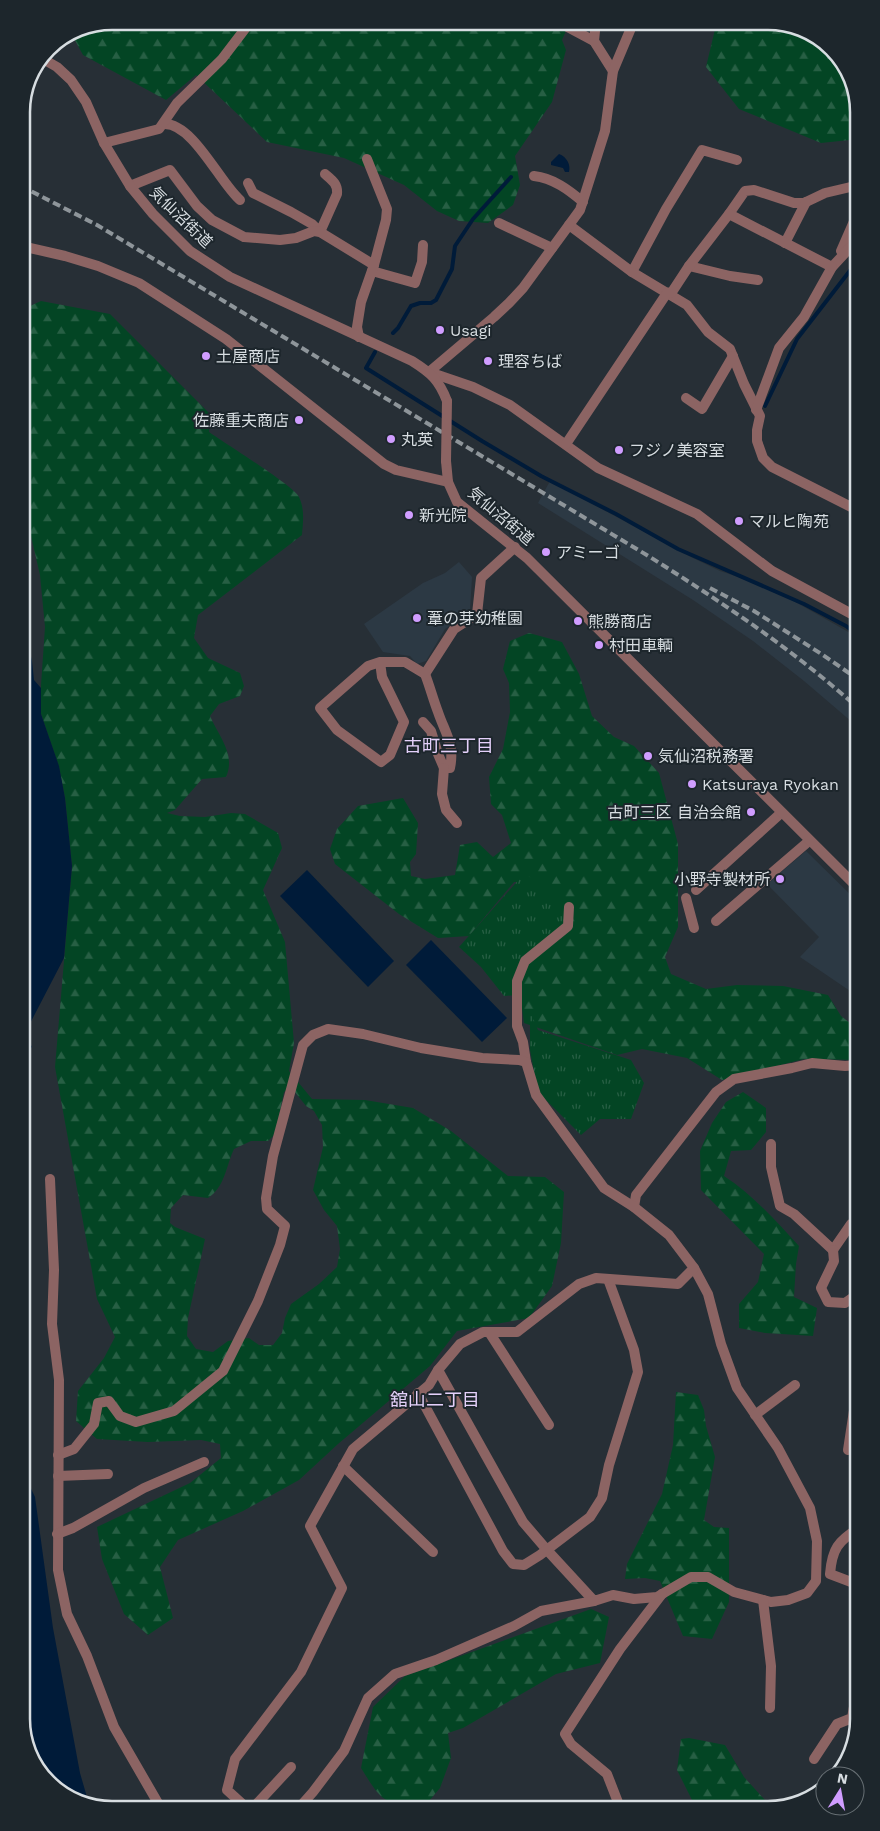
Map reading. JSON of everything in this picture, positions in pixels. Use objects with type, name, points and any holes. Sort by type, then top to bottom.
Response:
[{"type":"street","points":[[104,143],[159,129],[177,103],[222,59],[244,30]]},
{"type":"street","points":[[573,30],[594,42],[613,71]]},
{"type":"street","points":[[594,42],[595,30]]},
{"type":"street","points":[[430,372],[494,317],[522,288],[580,210],[605,132],[613,71],[630,30]]},
{"type":"street","name":"気仙沼街道","points":[[47,62],[57,67],[71,80],[86,102],[104,143],[130,186],[152,214],[190,251],[230,277],[412,361],[430,372],[442,387],[447,401],[446,461],[448,482],[457,502],[527,558],[850,880]]},
{"type":"street","points":[[164,124],[170,123],[189,136],[216,166],[232,193],[240,200]]},
{"type":"street","points":[[632,272],[666,209],[702,150],[737,160]]},
{"type":"street","points":[[359,337],[358,327],[361,302],[373,268],[386,220],[387,208],[367,159]]},
{"type":"street","points":[[130,186],[170,170],[197,206],[212,220],[244,238],[288,239],[314,231],[320,232]]},
{"type":"street","points":[[320,232],[338,194],[337,185],[325,174]]},
{"type":"street","points":[[534,176],[551,181],[570,190],[583,202]]},
{"type":"street","points":[[248,183],[253,193],[312,224],[320,232],[373,268],[415,283],[422,262],[423,245]]},
{"type":"street","points":[[566,444],[667,293],[672,292],[745,191],[754,190],[794,203],[806,202],[825,193],[850,187]]},
{"type":"street","points":[[785,243],[806,202]]},
{"type":"street","points":[[729,214],[785,243],[835,263]]},
{"type":"street","points":[[499,223],[552,248]]},
{"type":"street","points":[[569,225],[632,272],[687,305],[708,332],[730,349],[760,416],[756,430],[757,441],[763,458],[767,463],[850,506]]},
{"type":"street","points":[[756,410],[779,348],[804,317],[835,263],[850,230]]},
{"type":"street","points":[[835,263],[850,247]]},
{"type":"street","points":[[30,248],[90,263],[139,283],[226,339],[384,464],[396,470],[448,482]]},
{"type":"street","points":[[689,266],[730,276],[758,280]]},
{"type":"street","points":[[686,398],[702,409],[733,356]]},
{"type":"street","points":[[430,372],[473,387],[510,404],[598,468],[696,514],[772,571],[850,613]]},
{"type":"street","points":[[425,674],[454,629],[477,614],[481,578],[514,547]]},
{"type":"street","points":[[380,662],[382,676],[404,722],[390,755],[381,762],[337,730],[320,708],[368,666],[380,662],[404,662],[425,674],[438,714],[449,737],[452,757],[450,768],[444,768]]},
{"type":"street","points":[[423,722],[431,731],[444,768],[442,794],[446,810],[457,824]]},
{"type":"street","points":[[696,890],[781,813]]},
{"type":"street","points":[[716,920],[809,841]]},
{"type":"street","points":[[686,898],[694,928]]},
{"type":"street","points":[[305,1801],[344,1750],[368,1698],[394,1674],[436,1660],[514,1626],[541,1611],[594,1601],[613,1595],[634,1598],[657,1597],[691,1577],[708,1577],[734,1592],[771,1602],[788,1600],[807,1593],[816,1582],[817,1542],[810,1508],[778,1448],[737,1388],[721,1344],[708,1294],[694,1268],[669,1235],[634,1207],[604,1188],[536,1095],[518,1026],[517,981],[525,961],[568,926],[569,907]]},
{"type":"street","points":[[58,1455],[74,1449],[94,1424],[98,1403],[109,1401],[120,1416],[136,1422],[174,1412],[223,1371],[258,1300],[280,1245],[285,1226],[267,1209],[266,1198],[273,1156],[288,1096],[303,1045],[312,1035],[328,1029],[363,1034],[438,1051],[526,1062]]},
{"type":"street","points":[[634,1207],[636,1195],[716,1092],[734,1079],[812,1063],[850,1066]]},
{"type":"street","points":[[771,1144],[771,1167],[780,1206],[794,1214],[833,1250]]},
{"type":"street","points":[[50,1179],[54,1270],[52,1324],[59,1380],[58,1570],[67,1614],[87,1656],[114,1727],[157,1801]]},
{"type":"street","points":[[850,1225],[833,1250],[834,1261],[820,1288],[828,1302],[845,1303],[850,1299]]},
{"type":"street","points":[[240,1801],[227,1790],[236,1759],[301,1672],[342,1588],[310,1526],[353,1449],[429,1385],[438,1370],[460,1344],[484,1332],[517,1332],[579,1284],[596,1278],[678,1284],[694,1268]]},
{"type":"street","points":[[418,1394],[503,1551],[513,1564],[524,1565],[590,1517],[602,1498],[608,1465],[638,1372],[634,1350],[608,1279]]},
{"type":"street","points":[[489,1332],[549,1425]]},
{"type":"street","points":[[438,1370],[523,1522],[594,1601]]},
{"type":"street","points":[[755,1415],[796,1386]]},
{"type":"street","points":[[848,1450],[850,1437]]},
{"type":"street","points":[[57,1534],[74,1528],[144,1488],[204,1462]]},
{"type":"street","points":[[343,1466],[433,1552]]},
{"type":"street","points":[[58,1476],[108,1474]]},
{"type":"street","points":[[830,1574],[834,1552],[844,1537],[850,1533]]},
{"type":"street","points":[[816,1573],[830,1574],[850,1582]]},
{"type":"street","points":[[618,1801],[607,1774],[571,1744],[565,1734],[620,1649],[662,1594]]},
{"type":"street","points":[[763,1600],[771,1666],[770,1708]]},
{"type":"street","points":[[814,1760],[837,1724],[850,1719]]},
{"type":"street","points":[[259,1801],[291,1767]]},
{"type":"shaded area","points":[[550,481],[691,557],[720,571],[760,584],[850,633],[850,720],[753,641],[693,600],[538,503]]},
{"type":"shaded area","name":"葦の芽幼稚園","points":[[459,562],[472,577],[470,611],[445,629],[426,661],[417,664],[410,656],[383,652],[364,624],[423,583],[445,573]]},
{"type":"shaded area","points":[[806,851],[850,894],[850,991],[800,957],[819,937],[767,884]]},
{"type":"green space","points":[[112,30],[566,31],[562,40],[566,50],[552,102],[515,156],[520,185],[513,205],[488,223],[459,221],[437,211],[404,185],[344,158],[267,142],[196,75],[166,100],[83,55],[74,39],[86,34]]},
{"type":"green space","points":[[715,30],[773,30],[804,38],[830,58],[844,81],[850,112],[850,140],[821,143],[739,109],[706,67]]},
{"type":"green space","points":[[41,301],[110,314],[210,414],[209,432],[285,484],[294,491],[301,502],[303,516],[302,535],[198,615],[194,638],[208,658],[240,673],[244,686],[240,696],[219,704],[210,716],[228,753],[229,769],[226,777],[202,779],[175,810],[167,813],[180,816],[205,817],[231,813],[245,814],[278,833],[282,848],[263,890],[285,942],[294,1043],[289,1071],[312,1099],[365,1100],[413,1108],[451,1131],[508,1176],[545,1177],[564,1192],[561,1243],[552,1286],[529,1318],[457,1331],[430,1366],[338,1444],[299,1480],[243,1511],[178,1540],[160,1567],[173,1618],[148,1635],[124,1614],[102,1559],[97,1527],[190,1483],[221,1458],[220,1444],[201,1440],[148,1442],[97,1439],[76,1421],[78,1391],[104,1358],[115,1337],[97,1299],[55,1067],[72,866],[65,798],[59,767],[41,714],[45,627],[40,575],[30,532],[30,306]],"holes":[[[291,1087],[306,1106],[314,1111],[322,1125],[323,1147],[313,1190],[324,1210],[337,1226],[340,1249],[337,1267],[319,1284],[291,1304],[285,1318],[282,1333],[273,1345],[259,1345],[249,1338],[228,1341],[213,1352],[196,1349],[187,1336],[188,1318],[205,1239],[175,1227],[170,1223],[171,1208],[183,1195],[208,1198],[222,1182],[234,1149],[251,1141],[268,1141],[275,1134],[284,1092]]]},
{"type":"green space","points":[[529,633],[562,642],[579,674],[592,716],[614,737],[634,746],[659,773],[678,844],[678,927],[665,957],[671,974],[706,989],[737,985],[783,986],[828,995],[841,1016],[850,1023],[850,1060],[804,1059],[722,1080],[687,1058],[642,1049],[617,1055],[524,1023],[520,994],[523,969],[573,924],[566,909],[533,882],[514,882],[469,936],[438,938],[399,914],[335,864],[330,849],[337,829],[358,806],[403,798],[418,823],[416,854],[410,862],[411,876],[425,879],[455,875],[460,845],[477,842],[493,857],[511,843],[502,815],[491,804],[489,777],[503,749],[510,712],[509,683],[503,669],[510,641]]},
{"type":"green space","points":[[527,875],[569,907],[569,920],[525,961],[517,995],[504,996],[481,967],[459,947],[522,876]]},
{"type":"green space","points":[[530,1011],[538,1030],[631,1060],[644,1083],[631,1119],[600,1119],[581,1135],[538,1092],[530,1050]]},
{"type":"green space","points":[[743,1092],[766,1108],[766,1132],[751,1150],[731,1151],[724,1176],[754,1199],[799,1246],[794,1297],[817,1308],[813,1336],[765,1333],[739,1328],[739,1304],[758,1282],[764,1254],[701,1190],[700,1151],[712,1123],[726,1102]]},
{"type":"green space","points":[[676,1392],[698,1395],[704,1410],[706,1426],[715,1457],[704,1520],[714,1527],[729,1528],[729,1602],[712,1639],[683,1636],[660,1581],[645,1578],[625,1579],[627,1564],[662,1494],[673,1445]]},
{"type":"green space","points":[[591,1609],[609,1617],[600,1663],[556,1674],[463,1728],[448,1733],[451,1758],[440,1788],[429,1801],[389,1801],[374,1788],[361,1768],[373,1707],[405,1676]]},
{"type":"green space","points":[[689,1738],[725,1745],[744,1777],[766,1801],[692,1801],[677,1770],[681,1739]]},
{"type":"water","points":[[559,154],[568,162],[569,172],[565,172],[563,168],[551,165],[551,162]]},
{"type":"water","points":[[30,652],[34,680],[41,688],[41,714],[59,766],[65,798],[72,866],[64,958],[30,1023]]},
{"type":"water","points":[[307,870],[394,961],[368,987],[280,896]]},
{"type":"water","points":[[431,940],[507,1018],[482,1042],[406,965]]},
{"type":"water","points":[[30,1487],[35,1497],[53,1628],[80,1773],[87,1797],[66,1787],[47,1769],[36,1750],[32,1735],[30,1719]]},
{"type":"waterway","points":[[393,333],[411,306],[420,303],[431,303],[436,300],[452,269],[455,246],[473,219],[511,177]]},
{"type":"waterway","points":[[765,406],[797,339],[850,271]]},
{"type":"waterway","points":[[375,352],[366,368],[541,476],[616,514],[678,549],[804,604],[850,629]]},
{"type":"railway","points":[[30,191],[97,225],[650,557],[758,628],[810,667],[850,701]]},
{"type":"railway","points":[[710,588],[754,611],[850,674]]},
{"type":"place","name":"Usagi","points":[[440,330]]},
{"type":"place","name":"土屋商店","points":[[206,356]]},
{"type":"place","name":"理容ちば","points":[[488,361]]},
{"type":"place","name":"佐藤重夫商店","points":[[299,420]]},
{"type":"place","name":"丸英","points":[[391,439]]},
{"type":"place","name":"フジノ美容室","points":[[619,450]]},
{"type":"place","name":"新光院","points":[[409,515]]},
{"type":"place","name":"マルヒ陶苑","points":[[739,521]]},
{"type":"place","name":"アミーゴ","points":[[546,552]]},
{"type":"place","name":"葦の芽幼稚園","points":[[417,618]]},
{"type":"place","name":"熊勝商店","points":[[578,621]]},
{"type":"place","name":"村田車輌","points":[[599,645]]},
{"type":"place","name":"気仙沼税務署","points":[[648,756]]},
{"type":"place","name":"Katsuraya Ryokan","points":[[692,784]]},
{"type":"place","name":"古町三区 自治会館","points":[[751,812]]},
{"type":"place","name":"小野寺製材所","points":[[780,879]]},
{"type":"district","name":"古町三丁目","points":[[449,745]]},
{"type":"district","name":"舘山二丁目","points":[[435,1399]]}]
